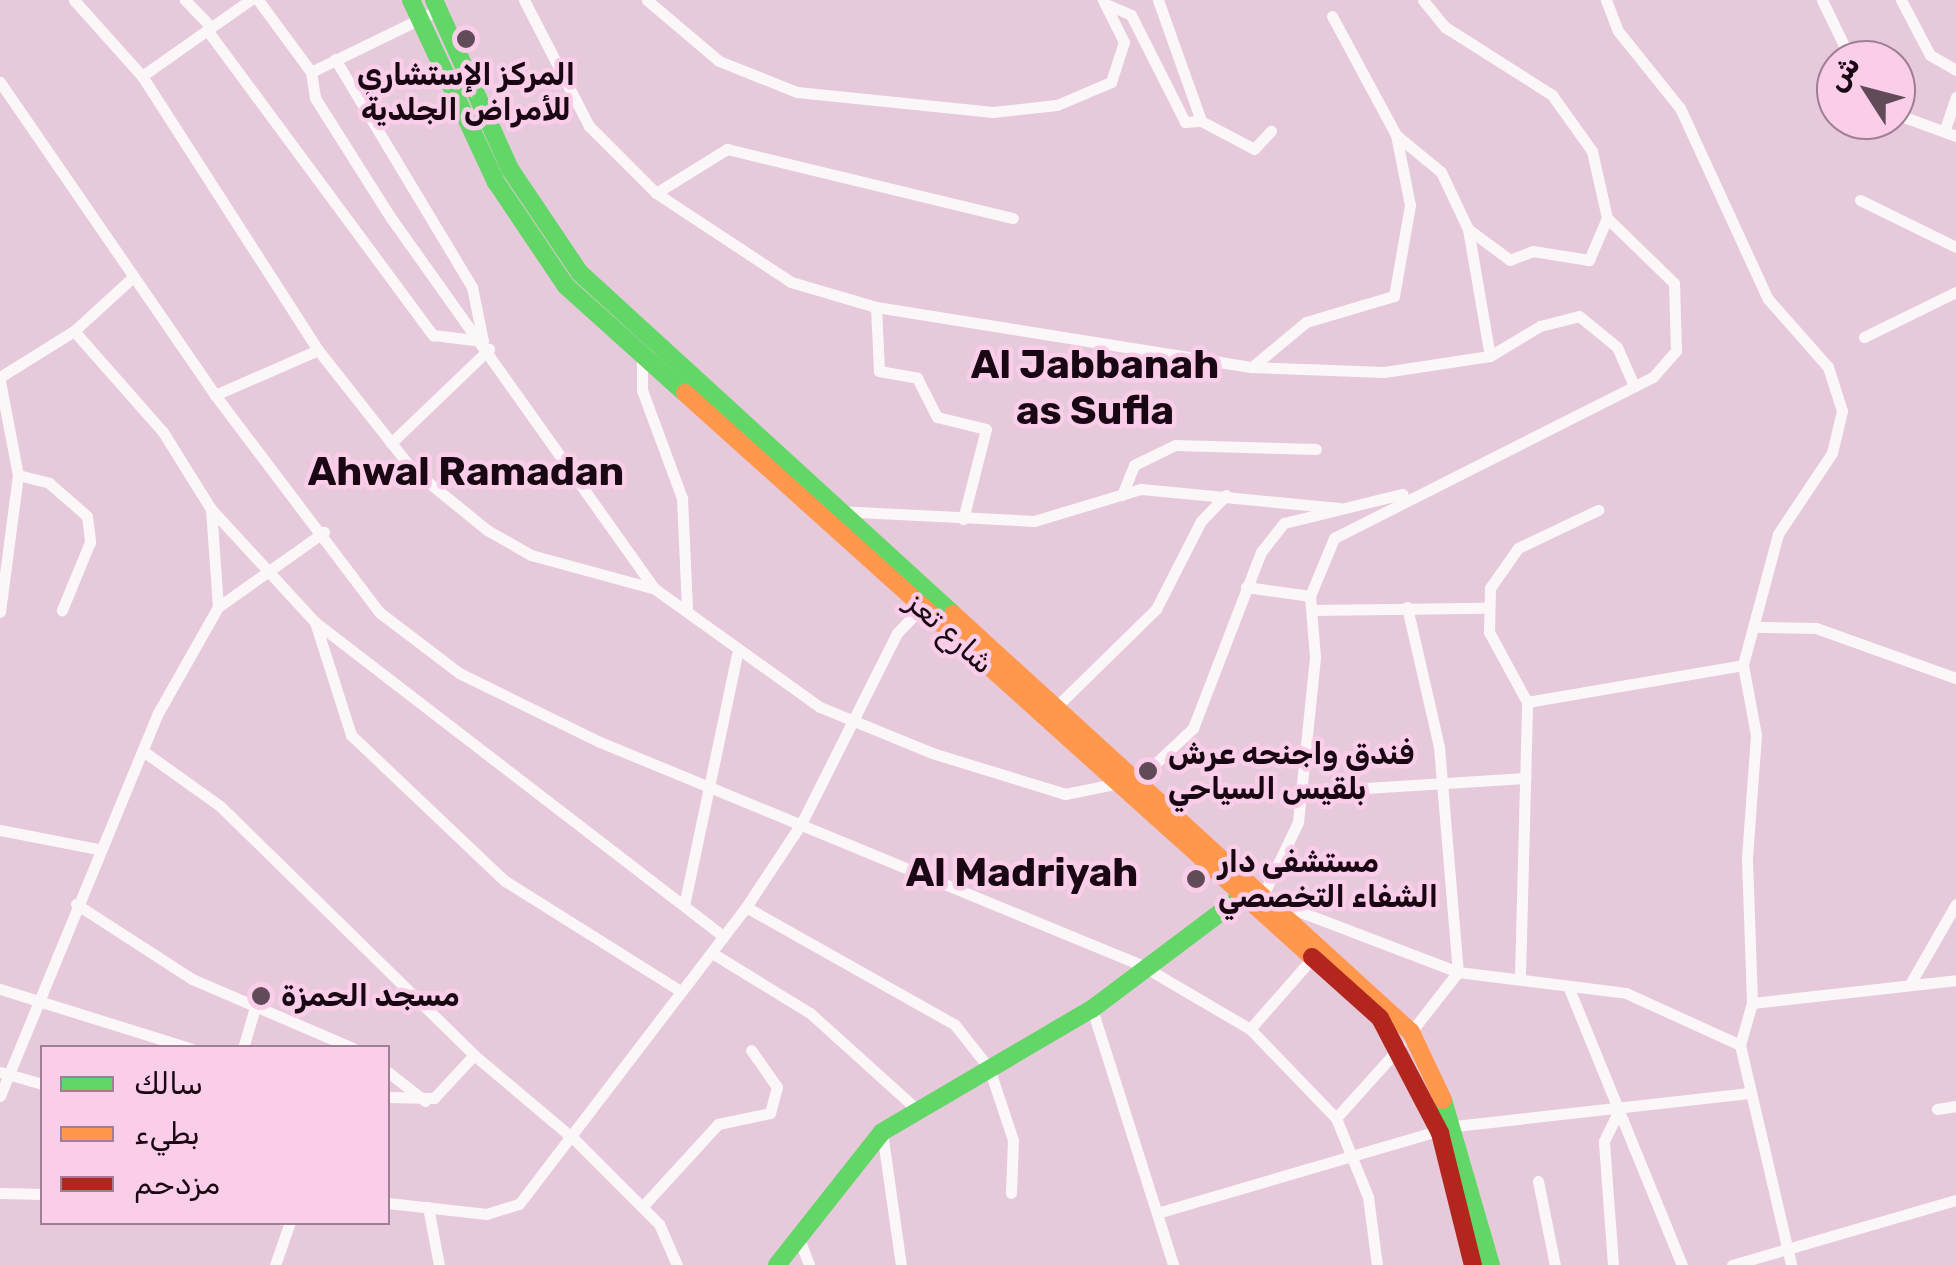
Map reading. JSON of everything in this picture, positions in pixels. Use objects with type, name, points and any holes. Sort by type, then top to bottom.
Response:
[{"type":"main road","name":"شارع تعز","points":[[436,5],[476,105],[549,233],[648,354]]},
{"type":"main road","name":"شارع تعز","points":[[414,8],[496,182],[566,286],[1058,704],[1280,904],[1406,1040],[1447,1130],[1491,1265]]},
{"type":"main road","name":"شارع تعز","points":[[834,515],[921,608],[1118,782],[1242,900],[1406,1040]]},
{"type":"main road","points":[[777,1265],[882,1132],[915,1108],[1092,1009],[1141,965],[1261,888]]},
{"type":"main road","name":"شارع تعز","points":[[1447,1130],[1473,1265]]},
{"type":"street","points":[[74,0],[142,76],[318,350],[391,442],[487,530],[531,555],[655,588],[687,609],[737,654],[851,720],[1010,784],[1065,794],[1118,782]]},
{"type":"street","points":[[185,0],[433,335],[486,345]]},
{"type":"street","points":[[142,76],[250,0]]},
{"type":"street","points":[[258,0],[311,72],[315,98],[391,218],[486,345],[655,588]]},
{"type":"street","points":[[524,0],[590,126],[656,193],[791,282],[876,307],[1252,367],[1384,372],[1490,356],[1540,326],[1579,316],[1616,347],[1634,386]]},
{"type":"street","points":[[648,0],[719,61],[797,92],[994,112],[1057,105],[1111,82],[1124,42],[1105,2]]},
{"type":"street","points":[[1158,0],[1201,121]]},
{"type":"street","points":[[1422,0],[1445,27],[1552,95],[1592,151],[1606,218],[1590,260],[1533,251],[1510,260],[1468,229]]},
{"type":"street","points":[[1606,0],[1618,30],[1680,108],[1768,299],[1828,368],[1842,410],[1832,453],[1778,534],[1759,627],[1743,665],[1756,735],[1747,859],[1752,1002],[1740,1045],[1791,1265]]},
{"type":"street","points":[[1822,0],[1841,40]]},
{"type":"street","points":[[1901,0],[1930,55],[1954,65]]},
{"type":"street","points":[[1105,2],[1131,15],[1185,122],[1201,121],[1254,149],[1271,131]]},
{"type":"street","points":[[311,72],[414,8],[436,5]]},
{"type":"street","points":[[1252,367],[1306,322],[1394,296],[1410,205],[1396,135],[1332,16]]},
{"type":"street","points":[[335,59],[472,287],[486,345]]},
{"type":"street","points":[[0,82],[215,395],[324,532],[380,612],[460,673],[713,787],[1141,965],[1250,1029],[1336,1118],[1368,1197],[1377,1265]]},
{"type":"street","points":[[1916,121],[1950,132],[1956,97]]},
{"type":"street","points":[[1396,135],[1441,172],[1468,229],[1490,356]]},
{"type":"street","points":[[656,193],[727,148],[1013,218]]},
{"type":"street","points":[[1860,200],[1956,247]]},
{"type":"street","points":[[1261,888],[1290,844],[1302,792],[1310,596],[1334,538],[1424,489],[1634,386],[1676,352],[1674,283],[1606,218]]},
{"type":"street","points":[[0,612],[18,475],[0,379],[74,331],[133,277]]},
{"type":"street","points":[[1864,337],[1956,292]]},
{"type":"street","points":[[876,307],[879,372],[918,378],[936,418],[986,429],[963,519]]},
{"type":"street","points":[[74,331],[163,432],[211,509],[315,622],[685,901],[723,936]]},
{"type":"street","points":[[391,442],[486,345]]},
{"type":"street","points":[[215,395],[318,350]]},
{"type":"street","points":[[648,354],[651,418],[682,498],[687,609]]},
{"type":"street","points":[[1122,495],[1134,465],[1176,445],[1316,449]]},
{"type":"street","points":[[18,475],[50,484],[87,516],[90,542],[62,610]]},
{"type":"street","points":[[1140,778],[1193,728],[1246,587],[1284,523],[1424,489]]},
{"type":"street","points":[[834,515],[1034,521],[1122,495],[1226,495],[1339,508]]},
{"type":"street","points":[[1058,704],[1156,609],[1226,495]]},
{"type":"street","points":[[211,509],[218,607]]},
{"type":"street","points":[[1520,976],[1527,702],[1508,677],[1486,608],[1518,548],[1598,510]]},
{"type":"street","points":[[0,1096],[4,1073],[98,849],[143,751],[218,607],[324,532]]},
{"type":"street","points":[[1246,587],[1310,596]]},
{"type":"street","points":[[390,1203],[486,1214],[520,1204],[575,1140],[679,990],[746,907],[801,824],[897,633],[921,608]]},
{"type":"street","points":[[1336,1118],[1406,1040],[1458,972],[1431,694],[1407,608]]},
{"type":"street","points":[[1312,610],[1486,608]]},
{"type":"street","points":[[315,622],[351,736],[506,881],[679,990]]},
{"type":"street","points":[[1759,627],[1816,628],[1956,678]]},
{"type":"street","points":[[685,901],[713,787],[737,654]]},
{"type":"street","points":[[1527,702],[1743,665]]},
{"type":"street","points":[[143,751],[220,806],[474,1055],[575,1140],[642,1207],[677,1265]]},
{"type":"street","points":[[1302,792],[1526,778]]},
{"type":"street","points":[[0,830],[98,849]]},
{"type":"street","points":[[76,904],[192,979],[346,1045]]},
{"type":"street","points":[[1280,904],[1458,972],[1520,976],[1626,993],[1740,1045]]},
{"type":"street","points":[[1910,984],[1956,904]]},
{"type":"street","points":[[746,907],[955,1025],[989,1068],[1013,1140],[1011,1193]]},
{"type":"street","points":[[712,952],[810,1013],[915,1108]]},
{"type":"street","points":[[1250,1029],[1312,957]]},
{"type":"street","points":[[1752,1002],[1956,980]]},
{"type":"street","points":[[1568,986],[1682,1265]]},
{"type":"street","points":[[0,989],[181,1045]]},
{"type":"street","points":[[244,1045],[256,1004]]},
{"type":"street","points":[[1092,1009],[1173,1265]]},
{"type":"street","points":[[642,1207],[702,1136],[776,1105],[777,1087],[751,1050]]},
{"type":"street","points":[[390,1097],[425,1101],[474,1055]]},
{"type":"street","points":[[4,1073],[40,1083]]},
{"type":"street","points":[[390,1074],[425,1101]]},
{"type":"street","points":[[1158,1213],[1350,1153],[1447,1130],[1618,1112],[1749,1092]]},
{"type":"street","points":[[1938,1109],[1956,1106]]},
{"type":"street","points":[[1612,1265],[1604,1142],[1618,1112]]},
{"type":"street","points":[[882,1132],[902,1265]]},
{"type":"street","points":[[1538,1181],[1554,1265]]},
{"type":"street","points":[[0,1193],[40,1194]]},
{"type":"street","points":[[1732,1265],[1956,1200]]},
{"type":"street","points":[[428,1207],[439,1265]]},
{"type":"street","points":[[276,1265],[289,1225]]},
{"type":"street","points":[[798,1234],[809,1265]]},
{"type":"traffic: fast","points":[[411,0],[496,182],[566,286],[685,393]]},
{"type":"traffic: fast","points":[[434,0],[510,169],[580,273],[953,614]]},
{"type":"traffic: fast","points":[[777,1265],[882,1132],[1092,1009],[1253,888]]},
{"type":"traffic: fast","points":[[1443,1100],[1491,1265]]},
{"type":"traffic: slow","points":[[685,393],[1312,957]]},
{"type":"traffic: slow","points":[[953,614],[1411,1032],[1443,1100]]},
{"type":"traffic: jam","points":[[1312,957],[1380,1018],[1440,1133],[1473,1265]]},
{"type":"place","name":"المركز الإستشاري للأمراض الجلدية","points":[[466,39]]},
{"type":"place","name":"فندق واجنحه عرش بلقيس السياحي","points":[[1148,771]]},
{"type":"place","name":"مستشفى دار الشفاء التخصصي","points":[[1196,879]]},
{"type":"place","name":"مسجد الحمزة","points":[[261,996]]},
{"type":"district","name":"Al Jabbanah as Sufla","points":[[1095,388]]},
{"type":"district","name":"Ahwal Ramadan","points":[[466,472]]},
{"type":"district","name":"Al Madriyah","points":[[1022,873]]}]
